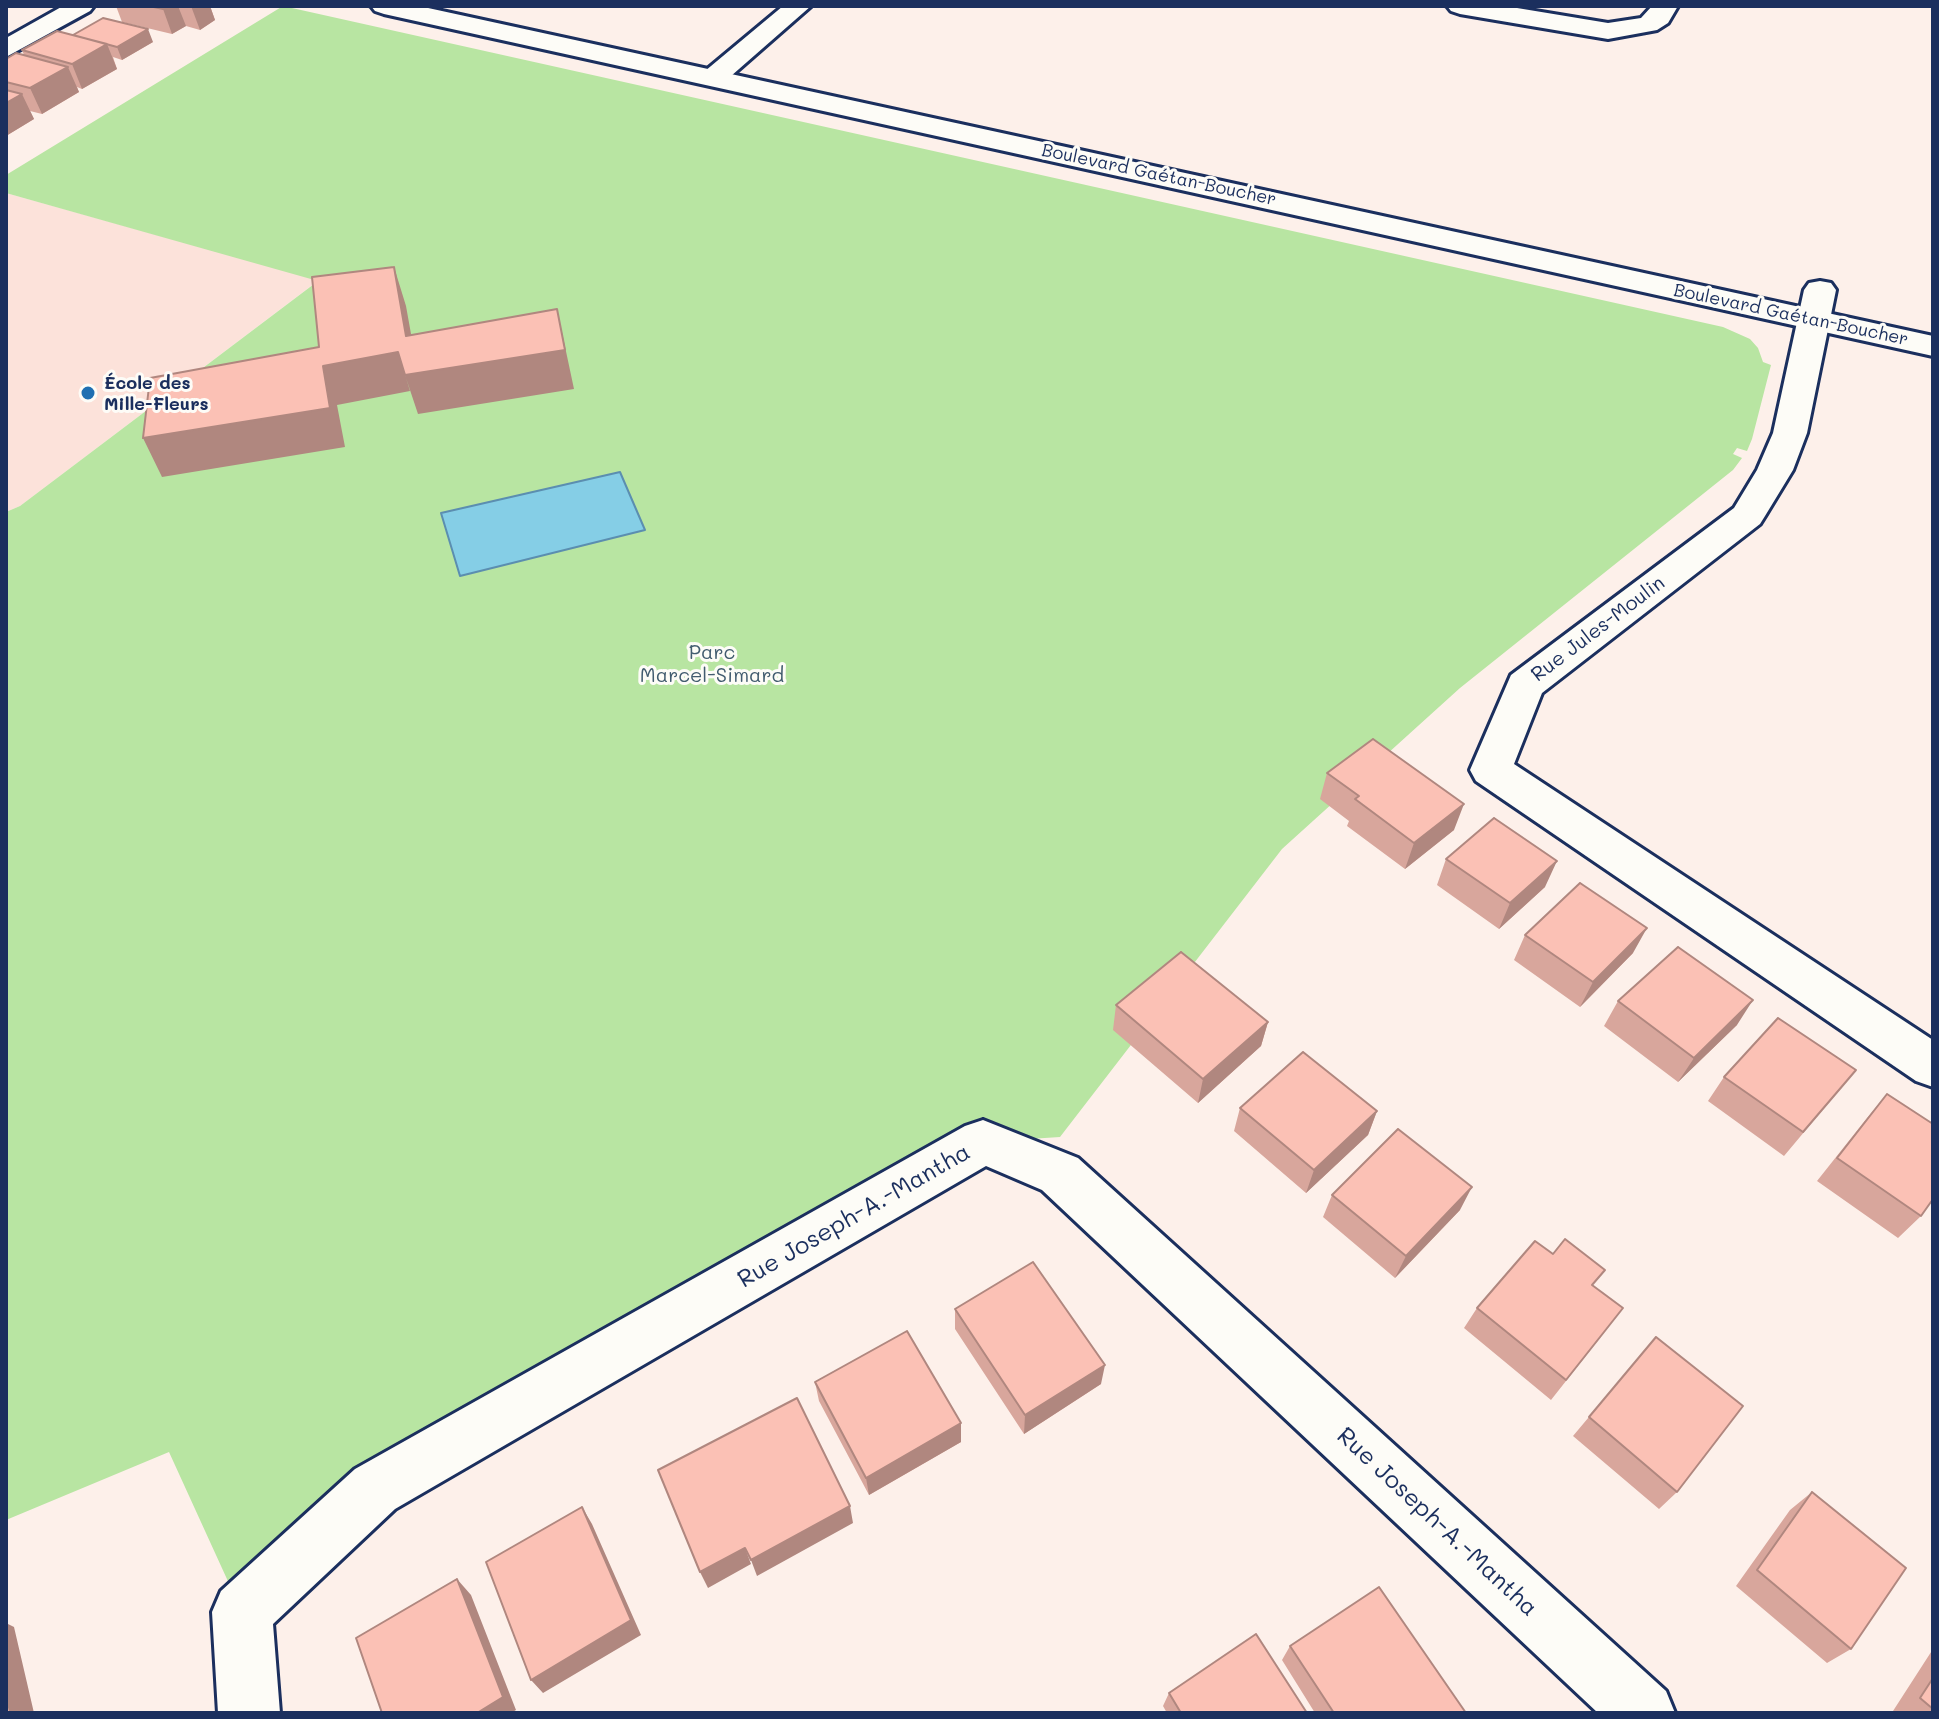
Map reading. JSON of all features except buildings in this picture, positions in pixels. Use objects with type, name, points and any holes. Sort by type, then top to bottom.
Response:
[{"type":"street","points":[[6,49],[81,6]]},
{"type":"street","name":"Boulevard Gaétan-Boucher","points":[[384,6],[709,64],[1818,298],[1933,346]]},
{"type":"street","points":[[498,6],[586,25]]},
{"type":"street","points":[[709,64],[738,57],[798,6]]},
{"type":"street","points":[[1460,6],[1608,31],[1648,25],[1659,18],[1665,6]]},
{"type":"street","name":"Boulevard Gaétan-Boucher","points":[[738,57],[1165,149]]},
{"type":"street","name":"Rue Jules-Moulin","points":[[1818,298],[1790,433],[1775,470],[1747,516],[1525,685],[1491,770],[1933,1066]]},
{"type":"street","name":"Rue Joseph-A.-Mantha","points":[[249,1713],[242,1612],[375,1489],[983,1142],[1060,1174],[1644,1713]]},
{"type":"shaded area","name":"École des Mille-Fleurs","points":[[6,193],[319,280],[20,506],[6,512]]},
{"type":"green space","name":"Parc Marcel-Simard","points":[[283,6],[1723,327],[1750,339],[1758,348],[1763,362],[1771,365],[1752,439],[1747,451],[1737,448],[1733,454],[1742,458],[1733,470],[1460,688],[1282,849],[1060,1137],[983,1142],[375,1489],[242,1612],[169,1452],[6,1520],[6,512],[20,506],[318,281],[6,193],[6,175]]},
{"type":"water","points":[[620,472],[645,530],[460,576],[441,513]]},
{"type":"place","name":"École des Mille-Fleurs","points":[[88,393]]}]
